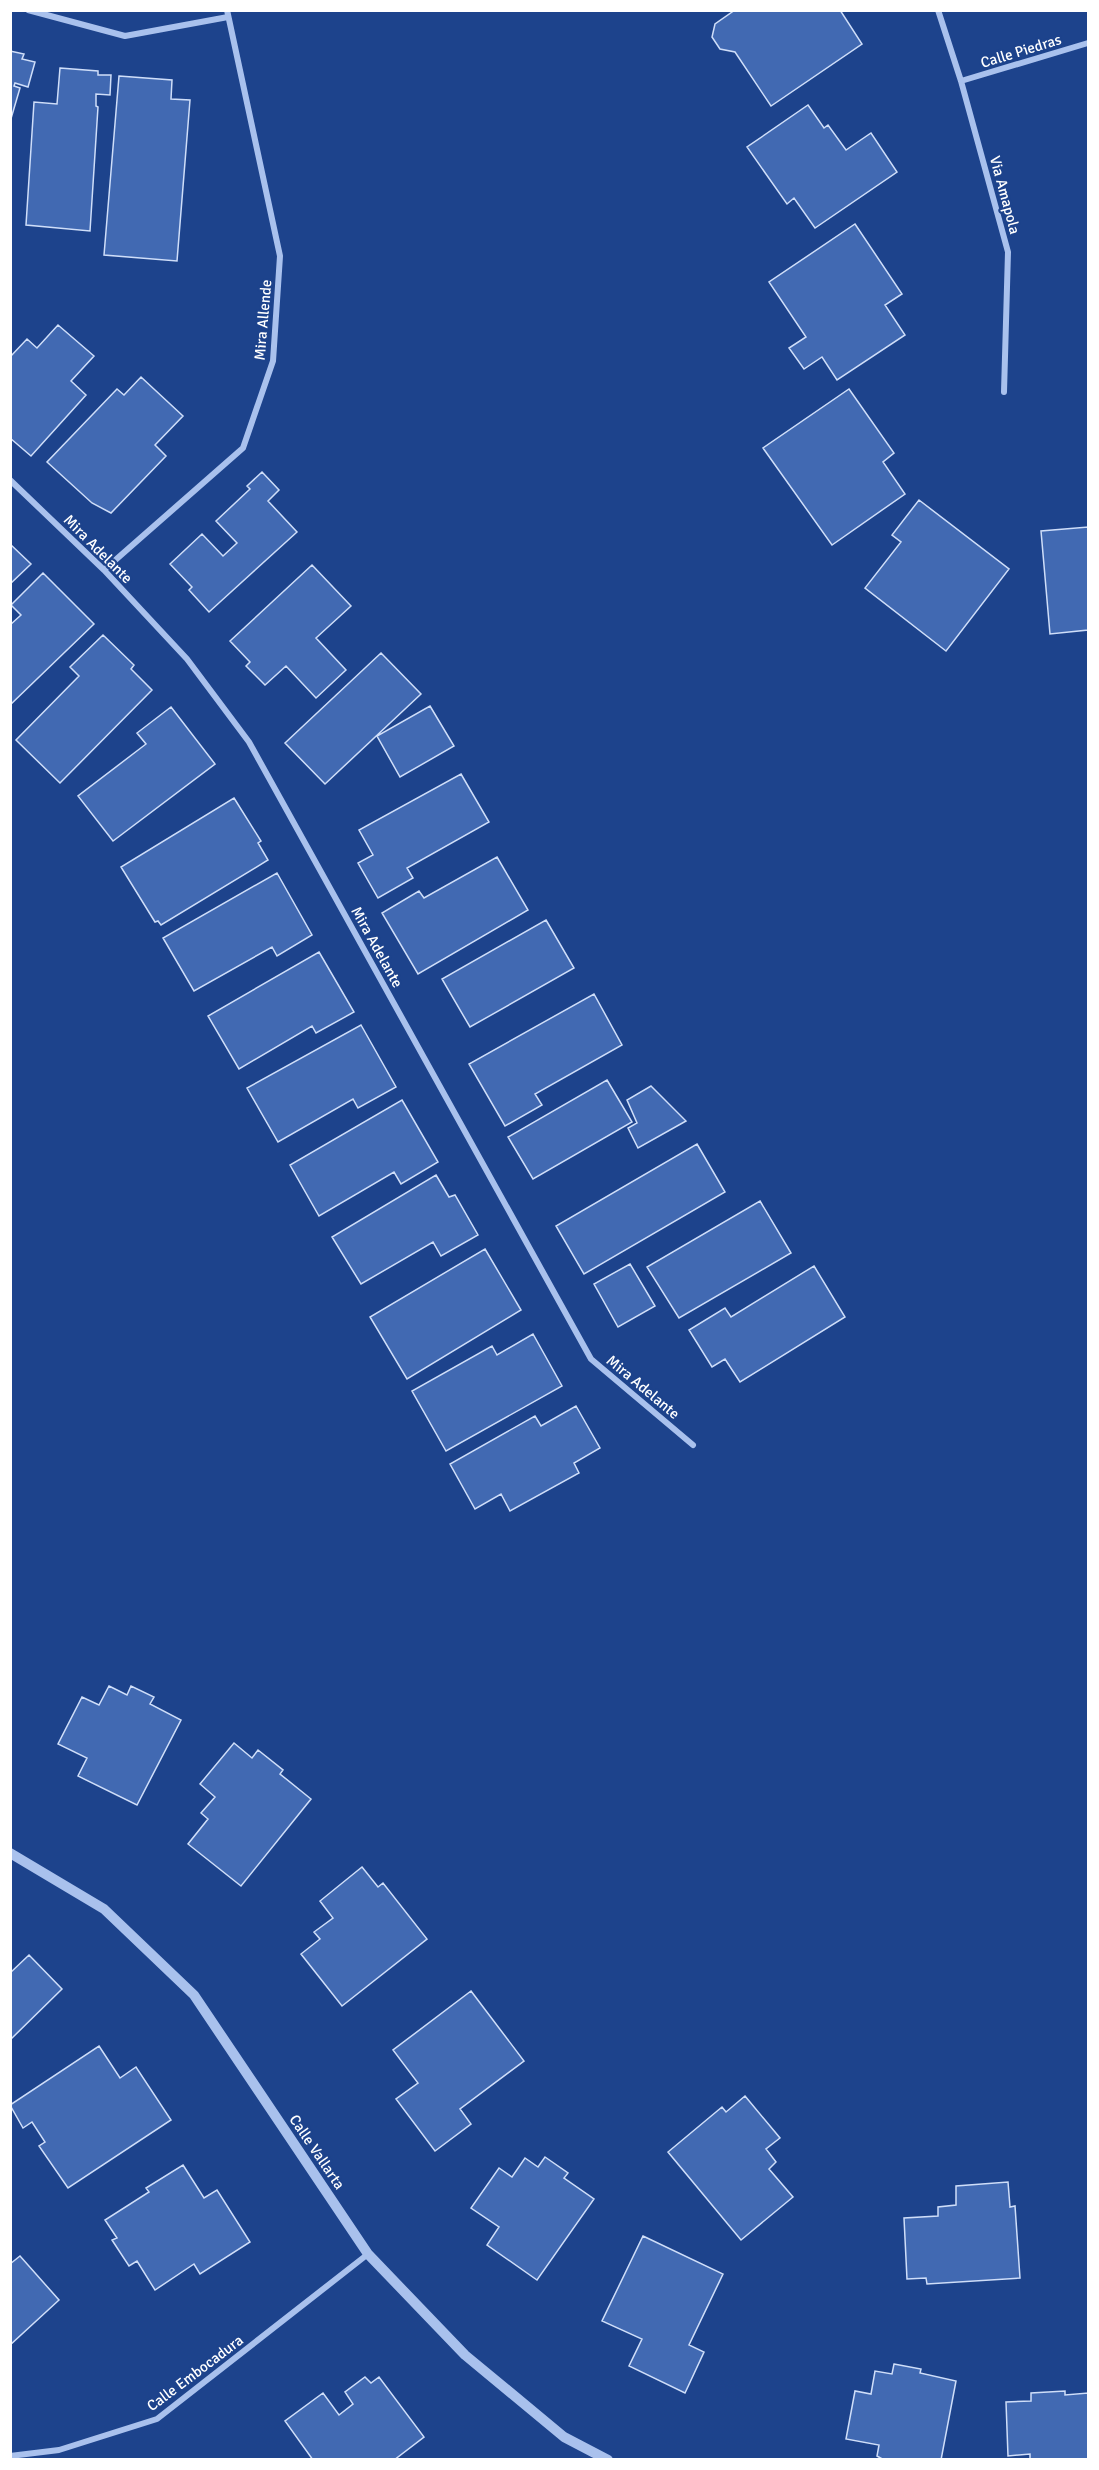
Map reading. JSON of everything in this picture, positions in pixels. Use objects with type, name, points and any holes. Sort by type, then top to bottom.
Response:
[{"type":"street","points":[[28,10],[125,36],[228,14]]},
{"type":"street","name":"Via Amapola","points":[[938,10],[961,81],[1008,252],[1004,392]]},
{"type":"street","name":"Mira Allende","points":[[104,570],[243,448],[273,361],[280,256],[228,14]]},
{"type":"street","name":"Calle Piedras","points":[[961,81],[1089,43]]},
{"type":"street","name":"Mira Adelante","points":[[10,480],[104,570],[187,659],[249,742],[591,1359],[693,1445]]},
{"type":"street","name":"Calle Vallarta","points":[[10,1853],[104,1909],[194,1995],[368,2254],[465,2355],[564,2436],[608,2460]]},
{"type":"street","name":"Calle Embocadura","points":[[10,2456],[59,2450],[158,2419],[368,2254]]},
{"type":"building","points":[[735,10],[840,10],[862,44],[771,106],[735,52],[720,49],[712,37],[715,24]]},
{"type":"building","points":[[10,51],[24,54],[22,59],[35,62],[28,87],[15,83],[14,86],[20,88],[10,122]]},
{"type":"building","points":[[60,68],[98,71],[98,75],[111,75],[110,95],[96,94],[96,106],[98,107],[90,231],[26,225],[34,102],[57,104]]},
{"type":"building","points":[[119,76],[172,80],[171,99],[190,100],[177,261],[104,255]]},
{"type":"building","points":[[808,105],[824,128],[828,125],[846,150],[871,133],[897,172],[815,228],[794,198],[787,204],[747,147]]},
{"type":"building","points":[[855,224],[902,294],[885,305],[905,335],[837,380],[822,357],[804,369],[789,348],[806,337],[769,282]]},
{"type":"building","points":[[58,325],[94,356],[71,381],[86,395],[31,456],[10,438],[10,357],[27,339],[37,348]]},
{"type":"building","points":[[141,377],[183,416],[155,445],[166,456],[111,513],[92,503],[47,462],[117,389],[124,395]]},
{"type":"building","points":[[849,389],[894,453],[883,462],[905,494],[832,545],[763,448]]},
{"type":"building","points":[[262,472],[279,490],[268,501],[297,532],[209,612],[189,590],[192,587],[170,564],[202,534],[223,556],[237,543],[216,521],[250,489],[247,486]]},
{"type":"building","points":[[919,500],[1009,569],[946,651],[865,588],[901,542],[892,535]]},
{"type":"building","points":[[1088,527],[1088,630],[1050,634],[1041,531]]},
{"type":"building","points":[[10,544],[31,564],[10,584]]},
{"type":"building","points":[[312,565],[351,606],[316,638],[346,670],[316,698],[286,666],[265,685],[246,666],[250,662],[230,641]]},
{"type":"building","points":[[43,573],[94,624],[10,705],[10,625],[21,615],[11,605]]},
{"type":"building","points":[[103,635],[134,665],[131,669],[152,690],[60,783],[16,740],[79,676],[70,667]]},
{"type":"building","points":[[381,653],[421,694],[325,784],[285,743]]},
{"type":"building","points":[[430,706],[454,746],[400,777],[377,736]]},
{"type":"building","points":[[171,707],[215,764],[113,841],[78,796],[146,744],[137,733]]},
{"type":"building","points":[[461,774],[489,822],[407,868],[413,878],[378,898],[358,863],[373,855],[359,830]]},
{"type":"building","points":[[234,798],[261,841],[258,843],[268,860],[161,925],[158,921],[155,922],[121,867]]},
{"type":"building","points":[[497,857],[528,910],[418,974],[382,913],[419,891],[424,898]]},
{"type":"building","points":[[277,873],[312,935],[277,956],[272,947],[194,991],[163,938]]},
{"type":"building","points":[[546,920],[574,968],[470,1027],[442,979]]},
{"type":"building","points":[[319,952],[354,1012],[316,1033],[312,1026],[239,1069],[208,1016]]},
{"type":"building","points":[[594,994],[622,1045],[535,1094],[542,1105],[505,1126],[469,1064]]},
{"type":"building","points":[[361,1025],[396,1087],[358,1108],[353,1099],[278,1142],[247,1088]]},
{"type":"building","points":[[607,1080],[632,1122],[533,1179],[508,1137]]},
{"type":"building","points":[[651,1086],[686,1121],[638,1148],[628,1128],[637,1123],[627,1100]]},
{"type":"building","points":[[402,1100],[438,1162],[401,1184],[394,1172],[319,1216],[290,1165]]},
{"type":"building","points":[[697,1144],[725,1192],[584,1274],[556,1226]]},
{"type":"building","points":[[436,1175],[449,1197],[455,1195],[478,1235],[441,1256],[433,1242],[361,1284],[332,1237]]},
{"type":"building","points":[[760,1201],[791,1253],[679,1318],[647,1267]]},
{"type":"building","points":[[485,1249],[521,1310],[407,1379],[370,1317]]},
{"type":"building","points":[[630,1264],[655,1306],[618,1327],[594,1284]]},
{"type":"building","points":[[814,1266],[845,1317],[740,1382],[725,1359],[712,1367],[689,1330],[725,1308],[731,1317]]},
{"type":"building","points":[[533,1334],[562,1386],[446,1451],[412,1391],[492,1346],[497,1355]]},
{"type":"building","points":[[576,1406],[600,1448],[574,1463],[579,1473],[510,1511],[501,1494],[475,1509],[450,1464],[535,1416],[541,1426]]},
{"type":"building","points":[[109,1686],[127,1695],[131,1686],[154,1697],[150,1704],[181,1720],[137,1805],[78,1776],[87,1758],[58,1744],[82,1697],[99,1705]]},
{"type":"building","points":[[234,1743],[252,1758],[258,1750],[283,1770],[280,1774],[311,1799],[241,1886],[188,1844],[208,1819],[201,1813],[215,1797],[200,1784]]},
{"type":"building","points":[[362,1867],[378,1887],[383,1883],[427,1939],[342,2006],[301,1954],[320,1939],[314,1932],[333,1918],[320,1901]]},
{"type":"building","points":[[29,1955],[62,1989],[10,2040],[10,1973]]},
{"type":"building","points":[[471,1991],[524,2061],[460,2109],[471,2124],[435,2151],[396,2099],[418,2083],[393,2050]]},
{"type":"building","points":[[99,2046],[120,2078],[136,2067],[171,2120],[68,2188],[39,2146],[45,2142],[32,2122],[23,2128],[10,2105]]},
{"type":"building","points":[[745,2096],[780,2138],[766,2149],[776,2162],[769,2169],[793,2197],[741,2240],[668,2152],[722,2107],[726,2112]]},
{"type":"building","points":[[545,2157],[568,2173],[564,2178],[594,2199],[537,2280],[487,2245],[499,2227],[471,2208],[499,2168],[512,2177],[525,2158],[538,2167]]},
{"type":"building","points":[[183,2165],[204,2198],[217,2190],[250,2242],[200,2274],[194,2264],[155,2290],[137,2261],[129,2266],[112,2240],[117,2238],[105,2220],[149,2192],[146,2188]]},
{"type":"building","points":[[1008,2182],[1010,2207],[1015,2206],[1020,2278],[927,2284],[926,2278],[907,2279],[904,2218],[938,2216],[938,2207],[956,2205],[956,2186]]},
{"type":"building","points":[[643,2236],[723,2274],[689,2345],[704,2352],[685,2393],[629,2366],[642,2339],[602,2321]]},
{"type":"building","points":[[20,2256],[59,2300],[10,2345],[10,2264]]},
{"type":"building","points":[[894,2364],[921,2369],[920,2373],[956,2381],[941,2460],[884,2460],[877,2456],[879,2445],[846,2439],[855,2391],[871,2394],[875,2371],[892,2374]]},
{"type":"building","points":[[365,2377],[371,2383],[379,2377],[424,2437],[394,2460],[313,2460],[285,2421],[323,2393],[339,2415],[353,2404],[345,2392]]},
{"type":"building","points":[[1065,2391],[1065,2395],[1088,2393],[1088,2460],[1030,2460],[1030,2454],[1008,2456],[1006,2402],[1031,2401],[1031,2393]]}]
